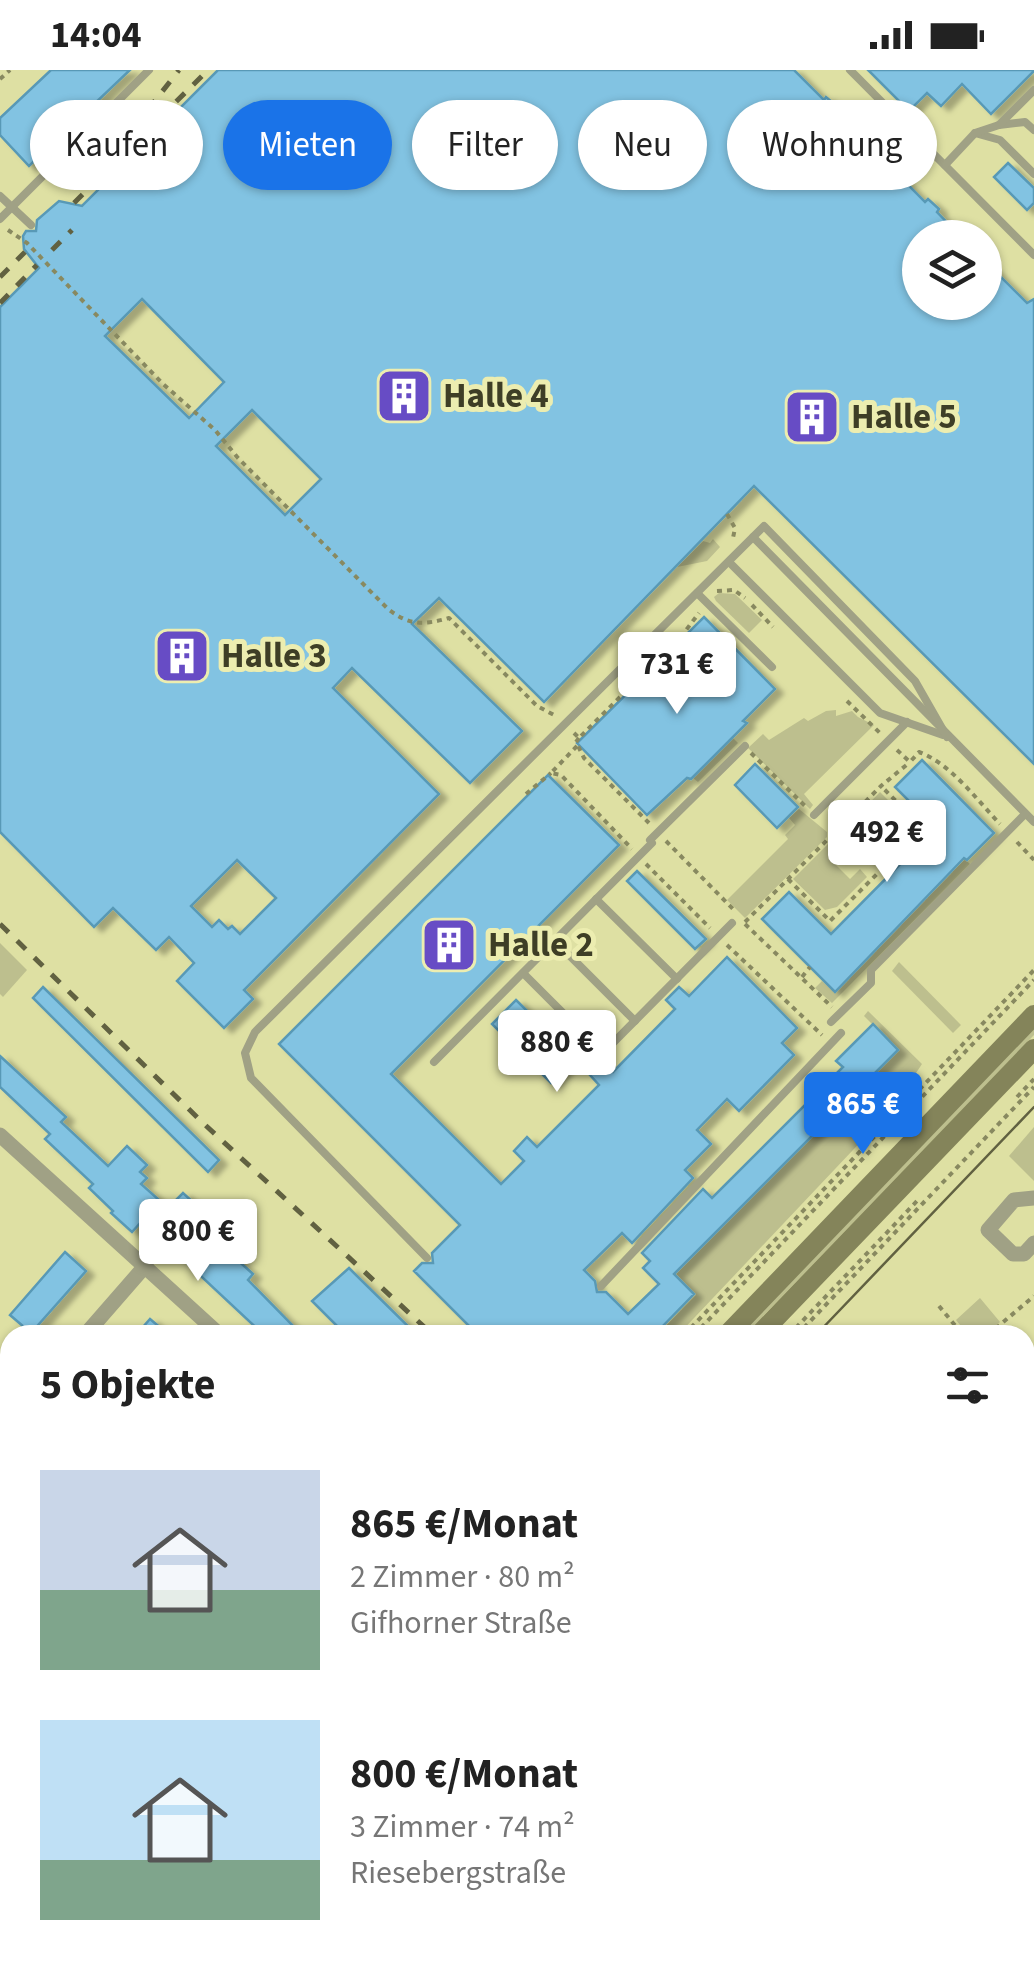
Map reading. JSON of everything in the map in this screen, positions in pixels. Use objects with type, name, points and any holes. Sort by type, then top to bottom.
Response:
[{"type":"main road","points":[[737,1325],[1034,1014]]},
{"type":"main road","points":[[769,1325],[1034,1049]]},
{"type":"street","points":[[0,1135],[209,1325]]},
{"type":"street","points":[[1034,1198],[1014,1200],[988,1230],[1012,1254],[1024,1254],[1034,1244]]},
{"type":"street","points":[[94,1325],[146,1265]]},
{"type":"lane","points":[[0,220],[148,70]]},
{"type":"lane","points":[[850,70],[1034,255]]},
{"type":"lane","points":[[999,124],[1034,90]]},
{"type":"lane","points":[[945,164],[975,132],[999,124],[1025,122],[1034,130]]},
{"type":"lane","points":[[975,132],[1000,140],[1034,174]]},
{"type":"lane","points":[[0,196],[32,225]]},
{"type":"lane","points":[[427,1258],[251,1078],[245,1053],[255,1032],[764,526],[915,681],[947,737]]},
{"type":"lane","points":[[753,537],[1034,822]]},
{"type":"lane","points":[[728,562],[880,712],[947,737]]},
{"type":"lane","points":[[697,593],[772,667]]},
{"type":"lane","points":[[814,815],[906,722]]},
{"type":"lane","points":[[434,1062],[744,746]]},
{"type":"lane","points":[[831,1022],[870,983],[870,970],[1025,814]]},
{"type":"lane","points":[[596,899],[676,979]]},
{"type":"lane","points":[[523,973],[603,1052],[719,936],[735,926]]},
{"type":"lane","points":[[555,941],[635,1021]]},
{"type":"lane","points":[[601,1286],[842,1033]]},
{"type":"path","points":[[0,79],[10,70]]},
{"type":"path","points":[[0,220],[27,242],[162,383],[216,430],[238,458],[388,609],[403,620],[420,625],[449,618],[537,706],[552,711],[579,738]]},
{"type":"path","points":[[526,794],[551,773],[577,746],[579,738],[683,634],[715,592],[734,590],[782,636]]},
{"type":"path","points":[[842,696],[910,762]]},
{"type":"path","points":[[577,746],[584,758],[744,923],[839,1014]]},
{"type":"path","points":[[744,746],[833,834]]},
{"type":"path","points":[[735,926],[744,923],[919,752],[963,786],[1034,860]]},
{"type":"path","points":[[551,773],[561,775],[831,1044]]},
{"type":"path","points":[[788,880],[830,921],[883,868],[922,828],[881,786]]},
{"type":"path","points":[[955,794],[963,786]]},
{"type":"path","points":[[802,977],[810,968]]},
{"type":"path","points":[[694,1325],[1034,970]]},
{"type":"path","points":[[704,1325],[1034,980]]},
{"type":"path","points":[[799,1325],[1034,1079]]},
{"type":"path","points":[[807,1325],[1034,1087]]},
{"type":"path","points":[[1000,1325],[1034,1296]]},
{"type":"path","points":[[939,1306],[955,1325]]},
{"type":"path","points":[[1010,1316],[1017,1324]]},
{"type":"green space","points":[[713,539],[720,547],[707,561],[677,567],[703,541],[710,543]]},
{"type":"green space","points":[[719,593],[735,594],[762,620],[749,633],[716,601],[714,597]]},
{"type":"green space","points":[[836,710],[836,716],[852,711],[874,725],[804,794],[813,805],[810,809],[748,748],[763,734],[769,740],[804,718],[808,721]]},
{"type":"green space","points":[[733,738],[738,743],[698,782],[693,778]]},
{"type":"green space","points":[[880,792],[908,820],[911,829],[879,865],[872,859],[882,848],[860,827],[850,837],[843,830]]},
{"type":"green space","points":[[799,809],[827,832],[827,837],[745,918],[727,900],[788,839],[785,835],[795,825],[789,818]]},
{"type":"green space","points":[[831,841],[838,848],[829,858],[850,879],[860,869],[867,877],[837,907],[825,910],[793,879]]},
{"type":"green space","points":[[965,859],[970,864],[832,1003],[815,988],[822,981],[835,993]]},
{"type":"green space","points":[[0,943],[27,970],[3,997],[0,994]]},
{"type":"green space","points":[[899,962],[961,1025],[953,1033],[892,971]]},
{"type":"green space","points":[[868,1011],[922,1064],[916,1073],[921,1078],[687,1325],[667,1325],[696,1295],[676,1274],[898,1050],[864,1016]]},
{"type":"green space","points":[[1034,1026],[1034,1035],[755,1325],[749,1325]]},
{"type":"green space","points":[[1034,1127],[1034,1181],[1009,1156]]},
{"type":"green space","points":[[980,1298],[1000,1322],[960,1325],[956,1320]]},
{"type":"building","points":[[51,70],[130,70],[98,100],[30,100],[29,166],[0,135],[0,118]]},
{"type":"building","points":[[218,70],[794,70],[824,100],[727,100],[727,190],[913,190],[925,202],[928,199],[945,220],[902,220],[902,320],[1002,320],[1002,278],[1027,303],[1034,299],[1034,764],[754,486],[544,702],[439,598],[412,624],[522,731],[470,783],[352,668],[333,688],[439,794],[244,990],[253,999],[224,1028],[177,981],[194,963],[169,937],[156,950],[113,908],[94,927],[0,832],[0,307],[39,268],[24,249],[23,236],[26,231],[36,231],[37,220],[59,201],[82,206],[98,190],[203,190],[203,100],[188,100]],"holes":[[[142,299],[224,382],[189,418],[105,336]],[[252,410],[321,479],[285,515],[216,446]],[[237,860],[276,898],[240,934],[219,920],[212,927],[191,906]]]},
{"type":"building","points":[[868,70],[1034,70],[991,114],[962,84],[941,106],[927,93],[920,100],[898,100]]},
{"type":"building","points":[[1008,163],[1034,188],[1034,203],[1027,210],[994,177]]},
{"type":"building","points":[[704,617],[775,689],[691,779],[687,778],[647,815],[577,743]]},
{"type":"building","points":[[922,760],[994,833],[967,860],[964,858],[835,992],[762,919],[789,892],[831,934],[936,828],[895,787]]},
{"type":"building","points":[[755,764],[798,807],[777,828],[735,785]]},
{"type":"building","points":[[548,775],[619,845],[391,1074],[501,1184],[524,1161],[514,1151],[527,1137],[537,1147],[599,1085],[590,1075],[602,1062],[613,1072],[675,1009],[666,1000],[679,987],[689,996],[727,957],[797,1028],[782,1043],[794,1055],[739,1111],[727,1099],[697,1130],[711,1144],[685,1170],[693,1178],[632,1243],[622,1233],[584,1270],[595,1281],[597,1292],[606,1292],[628,1314],[659,1284],[643,1268],[650,1261],[642,1253],[703,1189],[712,1198],[843,1067],[836,1061],[873,1024],[898,1050],[674,1274],[694,1294],[664,1325],[468,1325],[414,1271],[422,1263],[433,1263],[432,1253],[460,1225],[279,1044]]},
{"type":"building","points":[[637,871],[706,939],[695,949],[627,881]]},
{"type":"building","points":[[43,987],[219,1160],[208,1172],[33,998]]},
{"type":"building","points":[[516,1000],[575,1058],[551,1083],[492,1024]]},
{"type":"building","points":[[0,1056],[66,1117],[61,1122],[108,1166],[127,1146],[147,1165],[140,1172],[147,1178],[141,1184],[168,1208],[183,1193],[194,1203],[185,1213],[253,1274],[248,1280],[292,1325],[253,1325],[142,1221],[132,1232],[89,1188],[93,1184],[45,1139],[50,1134],[0,1087]]},
{"type":"building","points":[[65,1252],[86,1271],[38,1325],[22,1325],[10,1315]]},
{"type":"building","points":[[349,1268],[407,1325],[336,1325],[312,1301]]},
{"type":"tram line","points":[[826,1325],[1034,1107]]},
{"type":"railway","points":[[156,100],[179,70]]},
{"type":"railway","points":[[74,203],[208,70]]},
{"type":"railway","points":[[52,250],[72,230]]},
{"type":"railway","points":[[0,277],[25,252]]},
{"type":"railway","points":[[0,303],[37,265]]},
{"type":"railway","points":[[0,924],[203,1123],[422,1325]]},
{"type":"place","name":"Halle 4","points":[[404,396]]},
{"type":"place","name":"Halle 5","points":[[812,417]]},
{"type":"place","name":"Halle 3","points":[[182,656]]},
{"type":"place","name":"Halle 2","points":[[449,945]]}]
